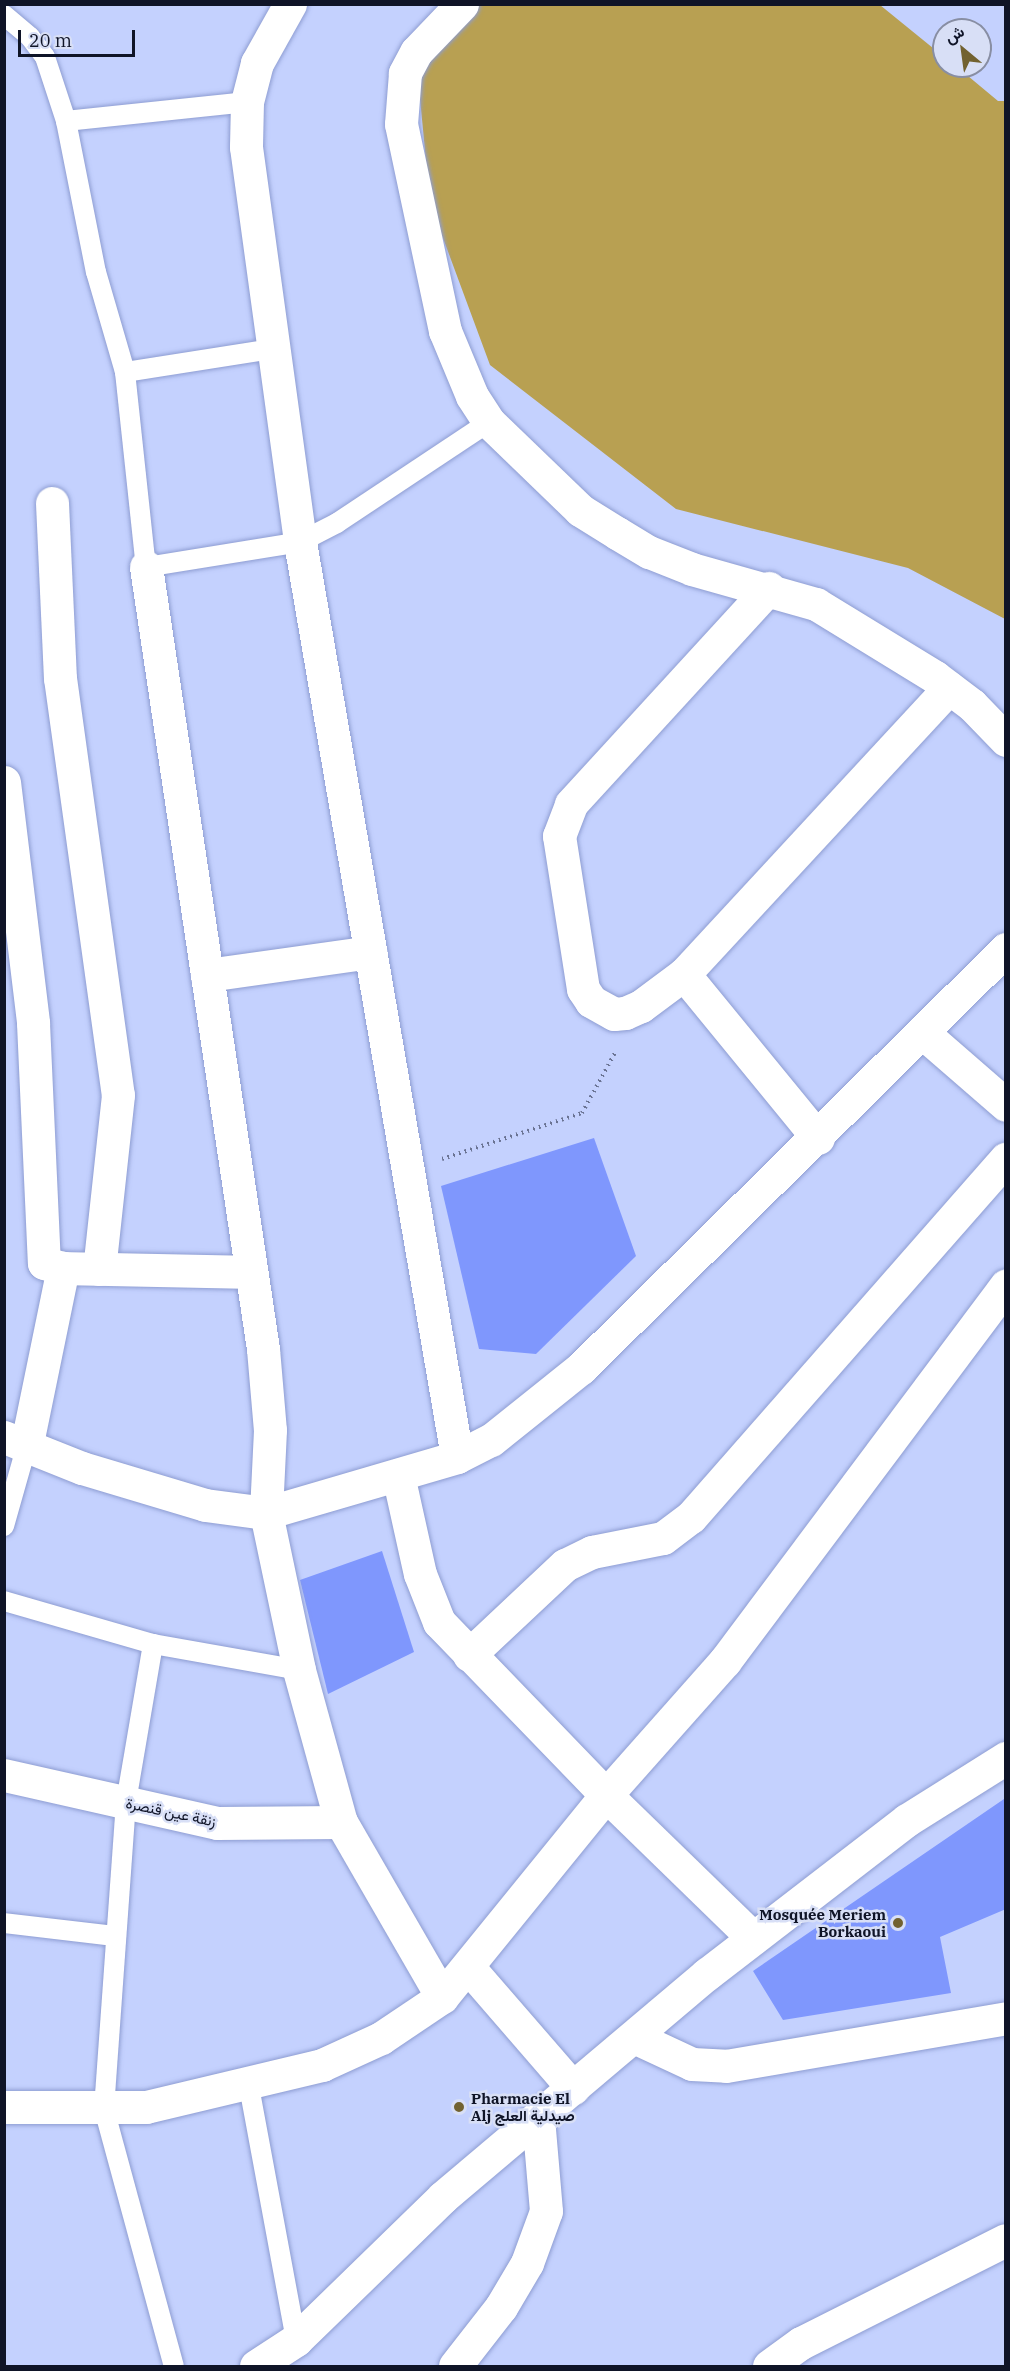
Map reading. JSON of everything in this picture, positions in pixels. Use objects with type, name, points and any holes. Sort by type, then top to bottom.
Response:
[{"type":"street","points":[[290,4],[257,63],[247,102],[246,147],[300,542],[457,1457]]},
{"type":"street","points":[[462,4],[416,52],[405,74],[401,124],[445,331],[471,396],[489,422],[580,510],[649,552],[692,569],[769,588],[816,604],[848,621],[949,688],[1005,740]]},
{"type":"street","points":[[52,503],[60,678],[118,1095],[99,1269]]},
{"type":"street","points":[[146,567],[252,1272],[270,1430],[266,1513],[298,1670],[341,1822],[442,1997]]},
{"type":"street","points":[[769,588],[571,804],[562,822],[560,854],[584,989],[597,1005],[614,1014],[641,1006],[684,974],[949,688]]},
{"type":"street","points":[[4,782],[33,1023],[44,1263],[63,1268],[252,1272]]},
{"type":"street","points":[[63,1268],[15,1442],[205,1504],[266,1513],[457,1457],[491,1440],[581,1368],[818,1138],[1005,949]]},
{"type":"street","points":[[207,975],[370,952]]},
{"type":"street","points":[[684,974],[818,1138]]},
{"type":"street","points":[[922,1032],[1005,1105]]},
{"type":"street","points":[[469,1655],[565,1564],[592,1552],[663,1538],[692,1517],[1005,1159]]},
{"type":"street","points":[[4,2106],[104,2109],[146,2107],[322,2065],[381,2038],[442,1997],[469,1968],[606,1795],[725,1661],[1005,1285]]},
{"type":"street","points":[[398,1475],[420,1574],[439,1622],[606,1795],[753,1938]]},
{"type":"street","points":[[256,2367],[296,2340],[443,2197],[753,1938],[907,1820],[1001,1769]]},
{"type":"street","name":"زنقة عين قنصرة","points":[[4,1775],[217,1823],[341,1822]]},
{"type":"street","points":[[469,1968],[573,2088]]},
{"type":"street","points":[[634,2037],[692,2064],[726,2067],[1005,2018]]},
{"type":"street","points":[[455,2367],[501,2307],[522,2271],[546,2211],[538,2118]]},
{"type":"street","points":[[769,2367],[801,2343],[1005,2240]]},
{"type":"lane","points":[[4,15],[30,37],[45,57],[66,121],[96,272],[125,372],[146,567],[300,542],[337,523],[489,422]]},
{"type":"lane","points":[[66,121],[247,102]]},
{"type":"lane","points":[[125,372],[272,349]]},
{"type":"lane","points":[[4,1526],[15,1442]]},
{"type":"lane","points":[[4,1601],[153,1644],[298,1670]]},
{"type":"lane","points":[[153,1644],[126,1802],[104,2109],[174,2367]]},
{"type":"lane","points":[[4,1923],[115,1936]]},
{"type":"lane","points":[[248,2081],[296,2340]]},
{"type":"path","points":[[406,1170],[582,1113],[641,1006]]},
{"type":"shaded area","points":[[454,5],[880,5],[932,47],[932,78],[970,78],[998,101],[1005,101],[1005,619],[908,568],[676,509],[490,365],[430,203],[415,46]]},
{"type":"building","points":[[594,1138],[636,1256],[536,1354],[479,1349],[441,1186]]},
{"type":"building","points":[[382,1551],[414,1652],[328,1694],[300,1580]]},
{"type":"building","name":"Mosquée Meriem Borkaoui","points":[[1004,1799],[1006,1909],[940,1937],[951,1993],[783,2020],[753,1971]]},
{"type":"place","name":"Mosquée Meriem Borkaoui","points":[[898,1923]]},
{"type":"place","name":"Pharmacie El Alj صيدلية العلج","points":[[459,2107]]}]
